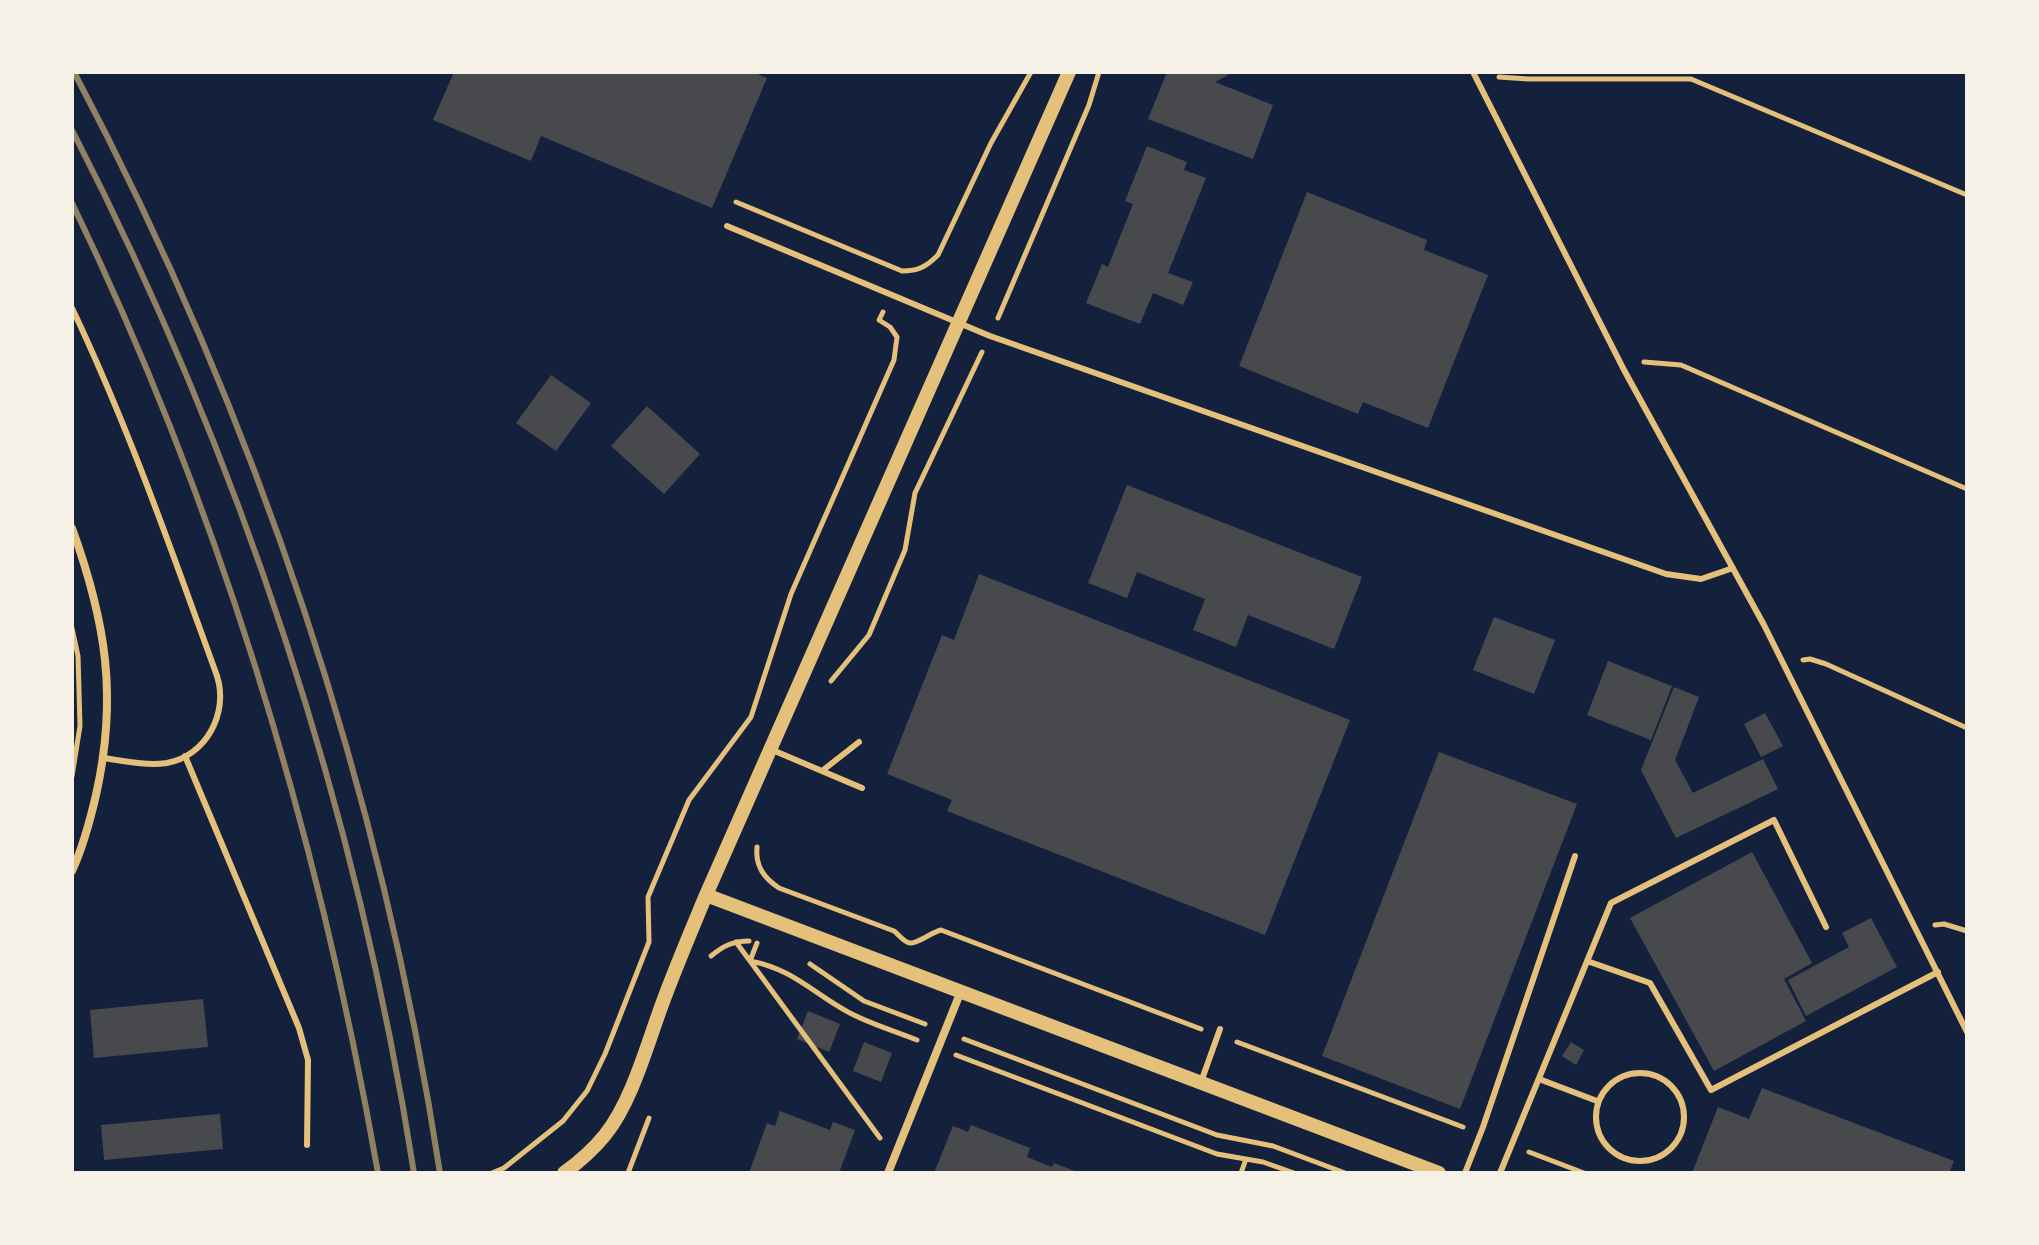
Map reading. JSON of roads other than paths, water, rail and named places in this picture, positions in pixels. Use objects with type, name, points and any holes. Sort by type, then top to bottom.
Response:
[{"type":"street","points":[[564,1173],[606,1134],[628,1095],[706,895],[1069,72]]},
{"type":"street","points":[[72,528],[101,626],[107,691],[104,758],[91,817],[72,871]]},
{"type":"street","points":[[706,895],[1439,1173]]},
{"type":"street","points":[[888,1173],[961,991]]},
{"type":"lane","points":[[1473,72],[1624,370],[1764,625],[1967,1032]]},
{"type":"lane","points":[[727,226],[990,336],[1666,574],[1701,579],[1733,568]]},
{"type":"lane","points":[[72,308],[127,432],[219,683],[219,710],[213,729],[201,744],[185,756],[156,764],[104,758]]},
{"type":"lane","points":[[822,771],[859,742]]},
{"type":"lane","points":[[770,749],[862,788]]},
{"type":"lane","points":[[185,756],[299,1028],[308,1060],[307,1145]]},
{"type":"lane","points":[[1500,1173],[1611,903],[1774,820],[1826,927]]},
{"type":"lane","points":[[1465,1173],[1575,856]]},
{"type":"lane","points":[[1587,961],[1650,983],[1711,1090],[1938,972]]},
{"type":"lane","points":[[1201,1082],[1219,1032]]},
{"type":"lane","points":[[1632,1072],[1655,1074],[1675,1088],[1685,1109],[1682,1132],[1669,1151],[1648,1161],[1624,1159],[1605,1146],[1595,1125],[1597,1101],[1611,1082],[1632,1072]]},
{"type":"lane","points":[[1539,1079],[1597,1101]]},
{"type":"railway","points":[[74,72],[140,203],[200,335],[254,470],[303,608],[346,746],[384,887],[415,1029],[440,1173]]},
{"type":"railway","points":[[72,130],[133,254],[188,380],[239,508],[285,638],[325,769],[360,902],[390,1037],[414,1173]]},
{"type":"railway","points":[[72,203],[174,437],[258,677],[326,923],[378,1173]]}]
